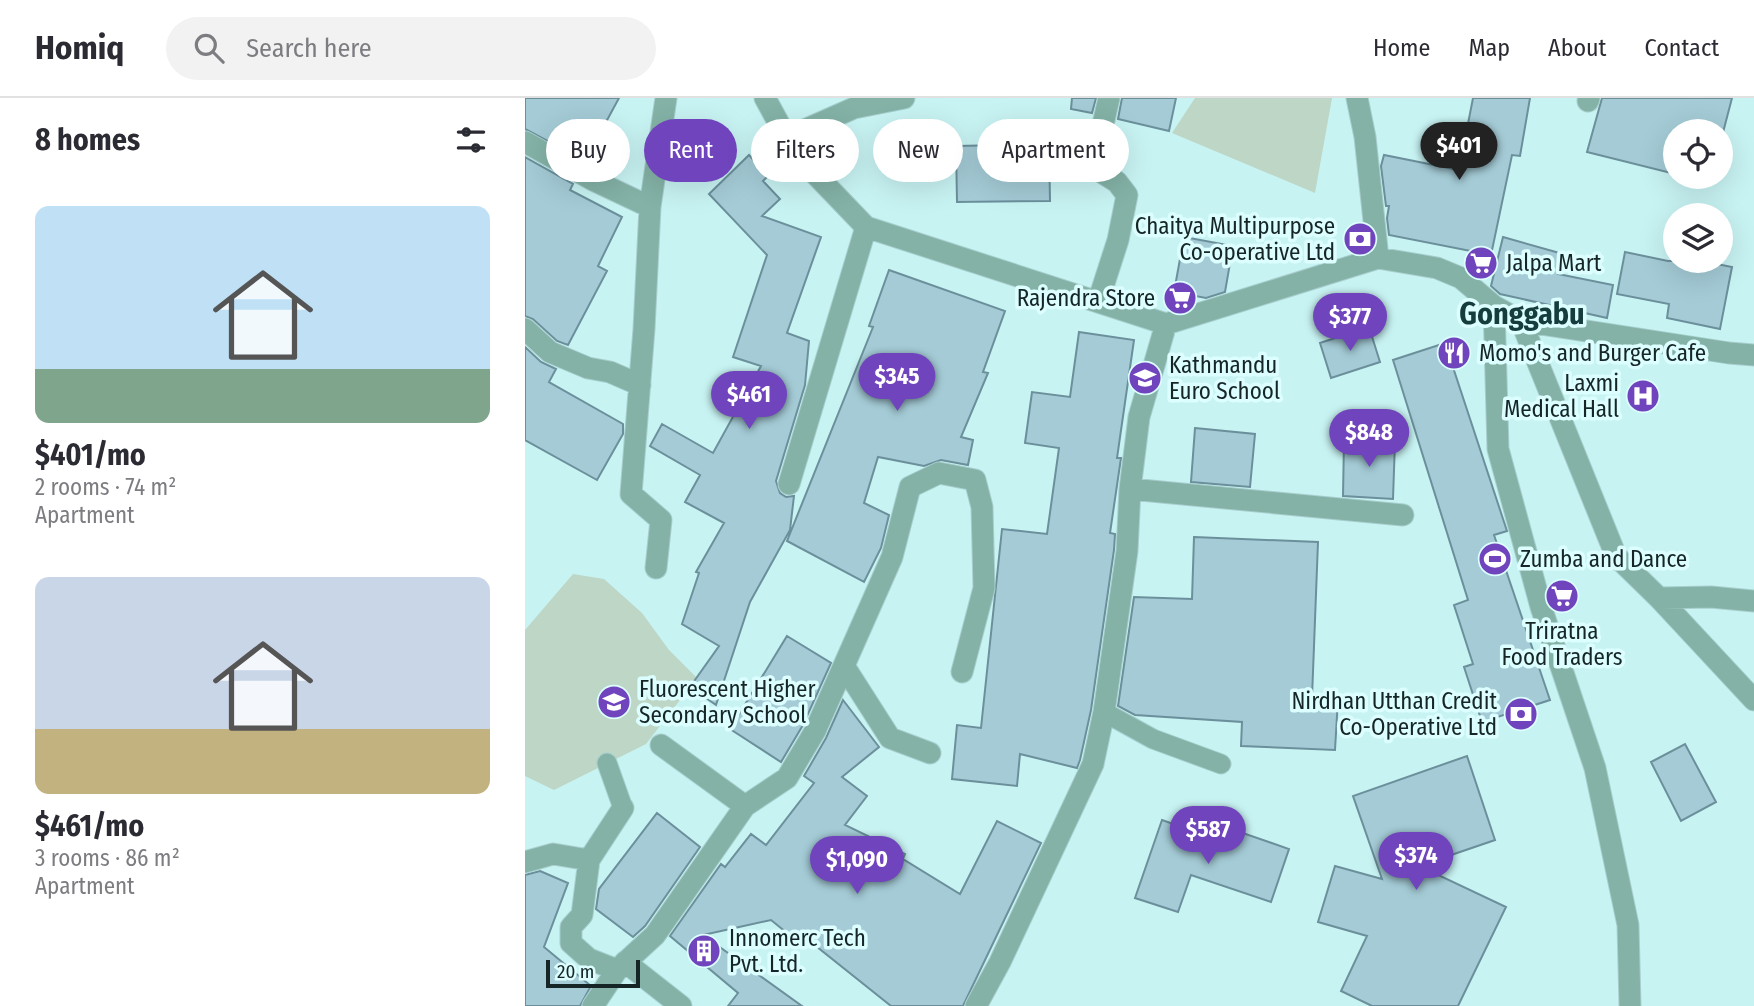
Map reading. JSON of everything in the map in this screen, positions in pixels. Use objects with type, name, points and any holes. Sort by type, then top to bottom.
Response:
[{"type":"street","points":[[656,568],[661,520],[631,494],[650,207],[666,98]]},
{"type":"street","points":[[765,98],[776,119]]},
{"type":"street","points":[[829,119],[854,108],[904,98]]},
{"type":"street","points":[[1098,302],[1118,240],[1127,195],[1117,181],[1098,170],[1100,138],[1109,98]]},
{"type":"street","points":[[1357,98],[1365,136],[1378,258]]},
{"type":"street","points":[[525,142],[593,180],[650,207]]},
{"type":"street","points":[[823,182],[866,227],[1166,324],[1378,258],[1437,268],[1461,278],[1494,306],[1521,321],[1729,354],[1754,355]]},
{"type":"street","points":[[789,484],[866,227]]},
{"type":"street","points":[[1494,306],[1498,449],[1541,607],[1595,768],[1628,925],[1630,1006]]},
{"type":"street","points":[[1521,321],[1616,556],[1660,598],[1754,700]]},
{"type":"street","points":[[976,1006],[1000,962],[1093,764],[1104,712],[1127,551],[1130,489],[1139,417],[1166,324]]},
{"type":"street","points":[[525,329],[550,352],[640,385]]},
{"type":"street","points":[[593,1006],[621,966],[655,935],[745,806],[787,778],[815,731],[892,557],[910,487],[939,473],[975,480],[982,507],[984,588],[962,672]]},
{"type":"street","points":[[1130,489],[1403,515]]},
{"type":"street","points":[[1660,598],[1711,597],[1754,601]]},
{"type":"street","points":[[844,666],[890,738],[930,753]]},
{"type":"street","points":[[661,745],[745,806]]},
{"type":"street","points":[[623,808],[589,860],[582,915],[571,928],[571,943],[589,958],[621,966],[681,1006]]},
{"type":"street","points":[[525,862],[554,854],[589,860]]},
{"type":"lane","points":[[1104,712],[1153,739],[1221,764]]},
{"type":"lane","points":[[607,763],[623,808]]},
{"type":"green space","points":[[1195,98],[1332,98],[1315,193],[1172,133]]},
{"type":"green space","name":"Fluorescent Higher Secondary School","points":[[573,574],[604,579],[642,613],[669,650],[697,678],[646,744],[554,790],[525,776],[525,630]]},
{"type":"building","points":[[525,98],[619,98],[608,119],[546,119],[546,140],[525,129]]},
{"type":"building","points":[[1072,98],[1096,98],[1092,113],[1071,109]]},
{"type":"building","points":[[1122,98],[1176,98],[1169,131],[1129,122],[1129,119],[1118,119]]},
{"type":"building","points":[[1473,98],[1530,98],[1520,156],[1512,155],[1491,255],[1389,235],[1389,206],[1386,206],[1381,166],[1384,155],[1459,170]]},
{"type":"building","points":[[1602,98],[1732,98],[1727,119],[1663,119],[1663,171],[1587,152]]},
{"type":"building","points":[[963,146],[977,146],[977,182],[1050,182],[1050,201],[957,202],[957,182],[963,182]]},
{"type":"building","points":[[749,155],[751,182],[764,182],[780,199],[762,216],[821,237],[787,333],[809,341],[805,385],[776,481],[780,493],[786,497],[794,496],[790,530],[750,602],[716,705],[690,687],[719,646],[682,624],[699,573],[696,572],[724,523],[685,502],[700,475],[650,446],[662,424],[713,453],[761,366],[733,357],[767,255],[709,194],[721,182],[737,182],[737,167]]},
{"type":"building","points":[[525,157],[546,169],[546,182],[569,182],[573,184],[570,190],[622,217],[598,266],[607,271],[568,345],[557,341],[533,319],[525,316]]},
{"type":"building","points":[[1184,237],[1233,246],[1225,292],[1206,298],[1174,292]]},
{"type":"building","points":[[1503,237],[1563,254],[1558,274],[1613,285],[1607,318],[1500,294],[1491,286]]},
{"type":"building","points":[[1625,252],[1663,260],[1663,273],[1731,273],[1720,329],[1667,318],[1669,304],[1617,294]]},
{"type":"building","points":[[889,270],[1005,311],[983,372],[988,373],[961,437],[973,440],[968,465],[941,460],[924,466],[878,457],[864,503],[889,515],[881,548],[864,582],[787,541],[873,327],[869,326]]},
{"type":"building","points":[[1369,327],[1380,362],[1331,378],[1320,343]]},
{"type":"building","points":[[1079,332],[1134,340],[1117,458],[1121,458],[1110,533],[1115,534],[1114,550],[1091,710],[1080,760],[1077,768],[1020,754],[1017,786],[952,779],[957,725],[981,728],[1002,529],[1047,534],[1059,448],[1025,443],[1032,392],[1070,397]]},
{"type":"building","points":[[1445,343],[1507,531],[1494,535],[1550,700],[1482,722],[1464,667],[1473,664],[1454,605],[1468,600],[1393,360]]},
{"type":"building","points":[[525,347],[541,362],[556,369],[549,382],[623,424],[623,434],[597,480],[525,440]]},
{"type":"building","points":[[1195,428],[1255,434],[1250,487],[1191,482]]},
{"type":"building","points":[[1344,440],[1395,441],[1393,499],[1343,496]]},
{"type":"building","points":[[1194,537],[1318,542],[1312,698],[1338,699],[1335,750],[1241,746],[1242,722],[1135,715],[1118,706],[1134,597],[1192,599]]},
{"type":"building","points":[[787,636],[831,663],[803,725],[781,762],[730,729]]},
{"type":"building","points":[[843,700],[879,747],[842,777],[867,796],[845,825],[905,854],[903,859],[960,894],[997,821],[1041,843],[963,1006],[891,1006],[802,935],[797,941],[771,920],[703,935],[802,1006],[728,1006],[738,993],[670,936],[721,864],[725,867],[751,834],[766,845],[814,783],[804,776],[826,738]]},
{"type":"building","points":[[1685,744],[1716,802],[1681,821],[1651,762]]},
{"type":"building","points":[[1467,756],[1495,840],[1419,866],[1506,907],[1458,1006],[1372,1006],[1341,991],[1367,936],[1318,922],[1335,866],[1382,879],[1353,796]]},
{"type":"building","points":[[657,813],[700,847],[645,926],[633,937],[596,909],[599,889]]},
{"type":"building","points":[[1162,820],[1236,846],[1240,832],[1289,849],[1271,902],[1191,875],[1178,912],[1135,898]]},
{"type":"building","points":[[540,871],[568,883],[544,947],[591,986],[580,1006],[525,1006],[525,875]]},
{"type":"place","name":"Chaitya Multipurpose Co-operative Ltd","points":[[1360,239]]},
{"type":"place","name":"Jalpa Mart","points":[[1481,263]]},
{"type":"place","name":"Rajendra Store","points":[[1180,298]]},
{"type":"place","name":"Momo's and Burger Cafe","points":[[1454,353]]},
{"type":"place","name":"Kathmandu Euro School","points":[[1145,378]]},
{"type":"place","name":"Laxmi Medical Hall","points":[[1643,396]]},
{"type":"place","name":"Zumba and Dance","points":[[1495,559]]},
{"type":"place","name":"Triratna Food Traders","points":[[1562,596]]},
{"type":"place","name":"Fluorescent Higher Secondary School","points":[[614,702]]},
{"type":"place","name":"Nirdhan Utthan Credit Co-Operative Ltd","points":[[1521,714]]},
{"type":"place","name":"Innomerc Tech Pvt. Ltd.","points":[[704,951]]},
{"type":"district","name":"Gonggabu","points":[[1522,314]]}]
